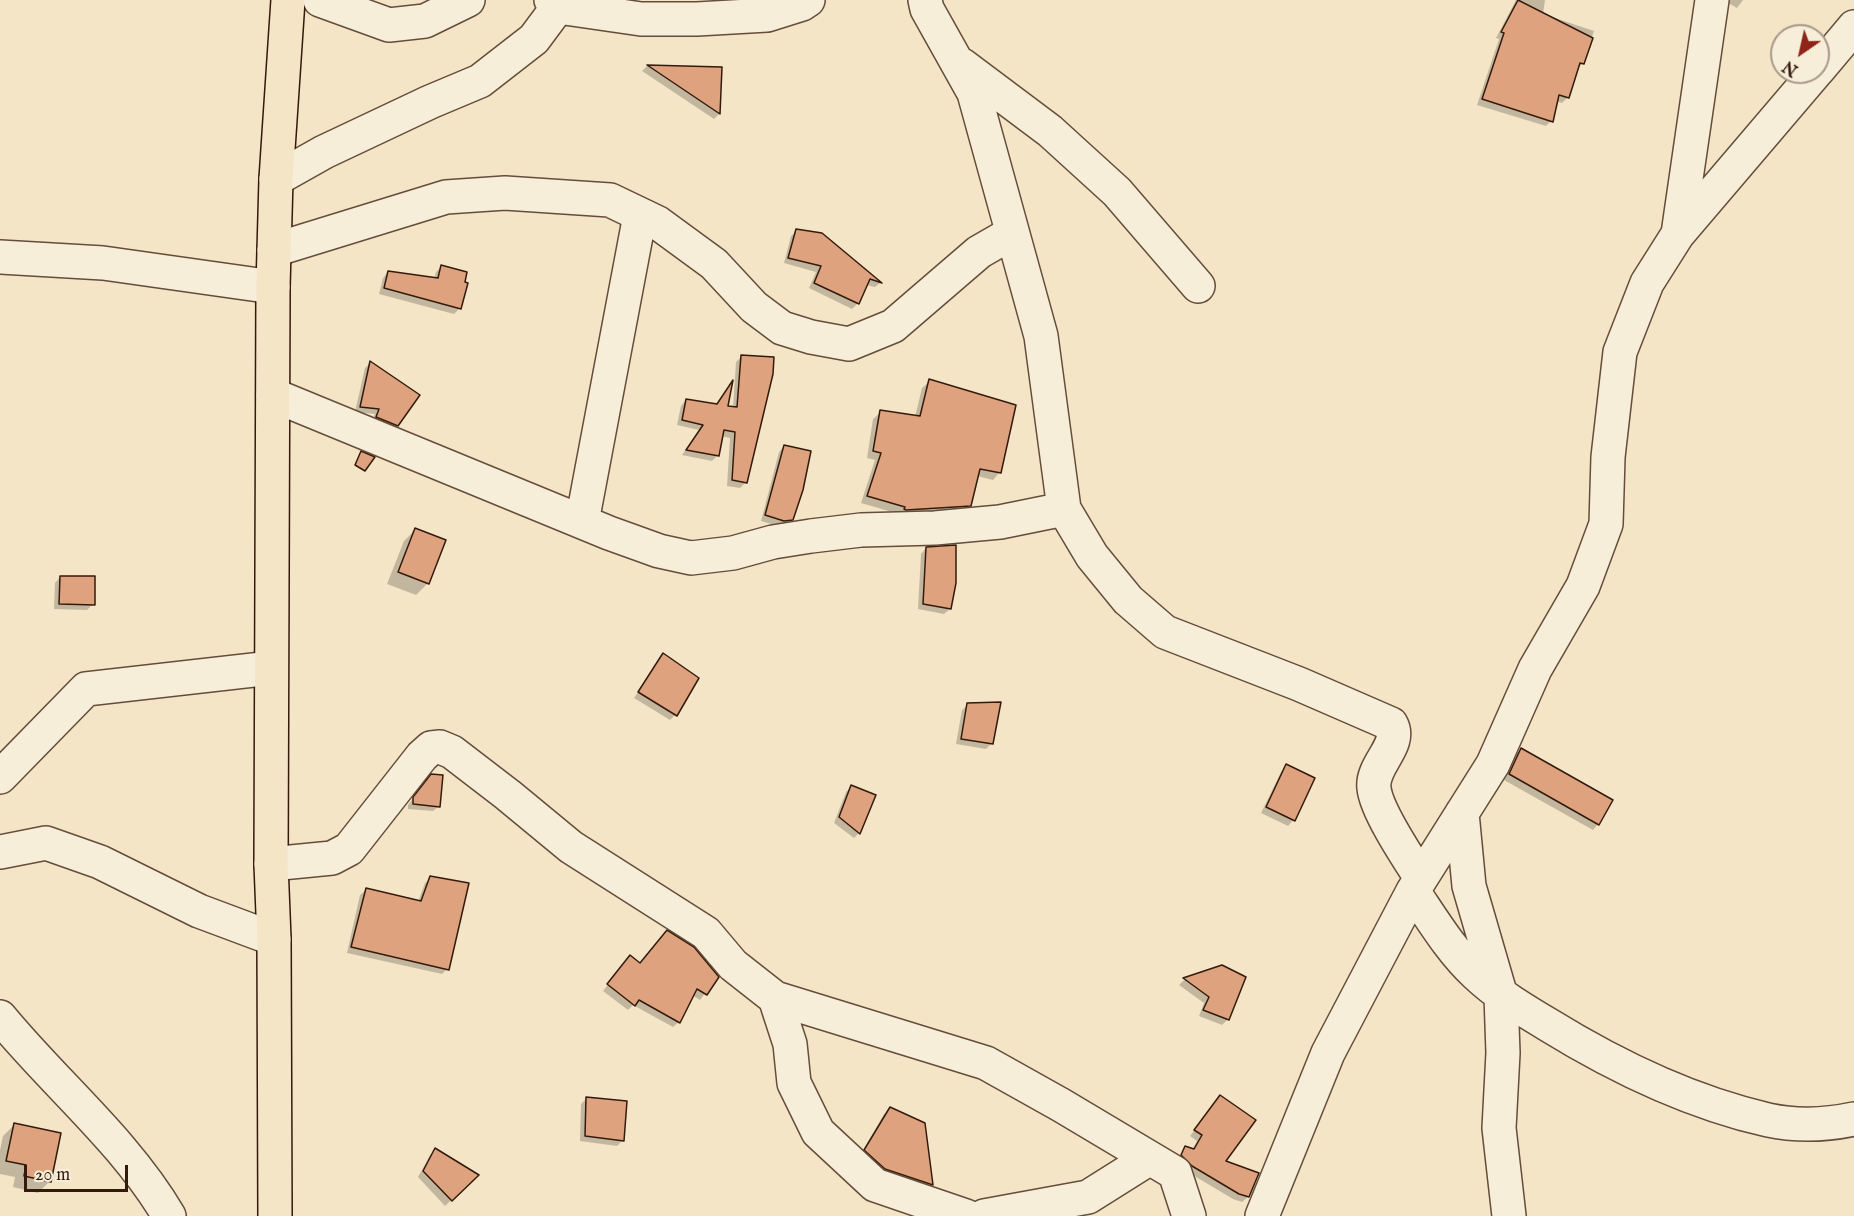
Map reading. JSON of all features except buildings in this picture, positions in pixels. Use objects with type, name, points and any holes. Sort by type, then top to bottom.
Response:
[{"type":"main road","points":[[275,1216],[274,939],[271,864],[273,287],[276,178],[288,0]]},
{"type":"street","points":[[320,0],[389,25],[425,21],[468,0]]},
{"type":"street","points":[[276,178],[324,152],[480,81],[534,39],[557,2],[641,19],[697,19],[802,4],[808,0]]},
{"type":"street","points":[[1678,234],[1712,0]]},
{"type":"street","points":[[931,3],[954,60],[974,93],[1041,336],[1064,509],[1092,556],[1128,600],[1165,632],[1299,684],[1391,724],[1395,731],[1394,740],[1378,768],[1373,787],[1383,814],[1440,931],[1474,973],[1501,996],[1596,1054],[1701,1101],[1770,1120],[1827,1124],[1854,1119]]},
{"type":"street","points":[[1830,56],[1854,27]]},
{"type":"street","points":[[954,60],[1050,130],[1117,192],[1198,286]]},
{"type":"street","points":[[1262,1216],[1328,1053],[1417,884],[1493,764],[1536,669],[1583,586],[1606,524],[1608,457],[1620,352],[1647,283],[1678,234],[1806,84]]},
{"type":"street","points":[[274,250],[446,197],[505,193],[610,200],[658,224],[714,264],[754,307],[782,328],[811,337],[849,344],[893,326],[979,252],[1011,233]]},
{"type":"street","points":[[582,522],[640,215]]},
{"type":"street","points":[[0,257],[103,263],[273,287]]},
{"type":"street","points":[[273,395],[582,522],[659,551],[691,558],[733,553],[773,542],[821,535],[861,530],[935,528],[1000,522],[1064,509]]},
{"type":"street","points":[[0,777],[86,689],[271,668]]},
{"type":"street","points":[[271,864],[332,858],[341,855],[349,849],[422,756],[431,748],[440,747],[452,752],[508,795],[571,848],[706,933],[733,965],[775,998],[986,1063],[1175,1173],[1189,1216]]},
{"type":"street","points":[[1462,813],[1469,886],[1501,996],[1503,1053],[1499,1128],[1509,1216]]},
{"type":"street","points":[[0,852],[46,843],[100,862],[199,911],[274,939]]},
{"type":"street","points":[[775,998],[790,1044],[794,1083],[818,1132],[875,1185],[966,1216]]},
{"type":"street","points":[[0,1017],[18,1039],[95,1119],[158,1197],[169,1216]]},
{"type":"street","points":[[984,1216],[1088,1197],[1150,1158]]}]
